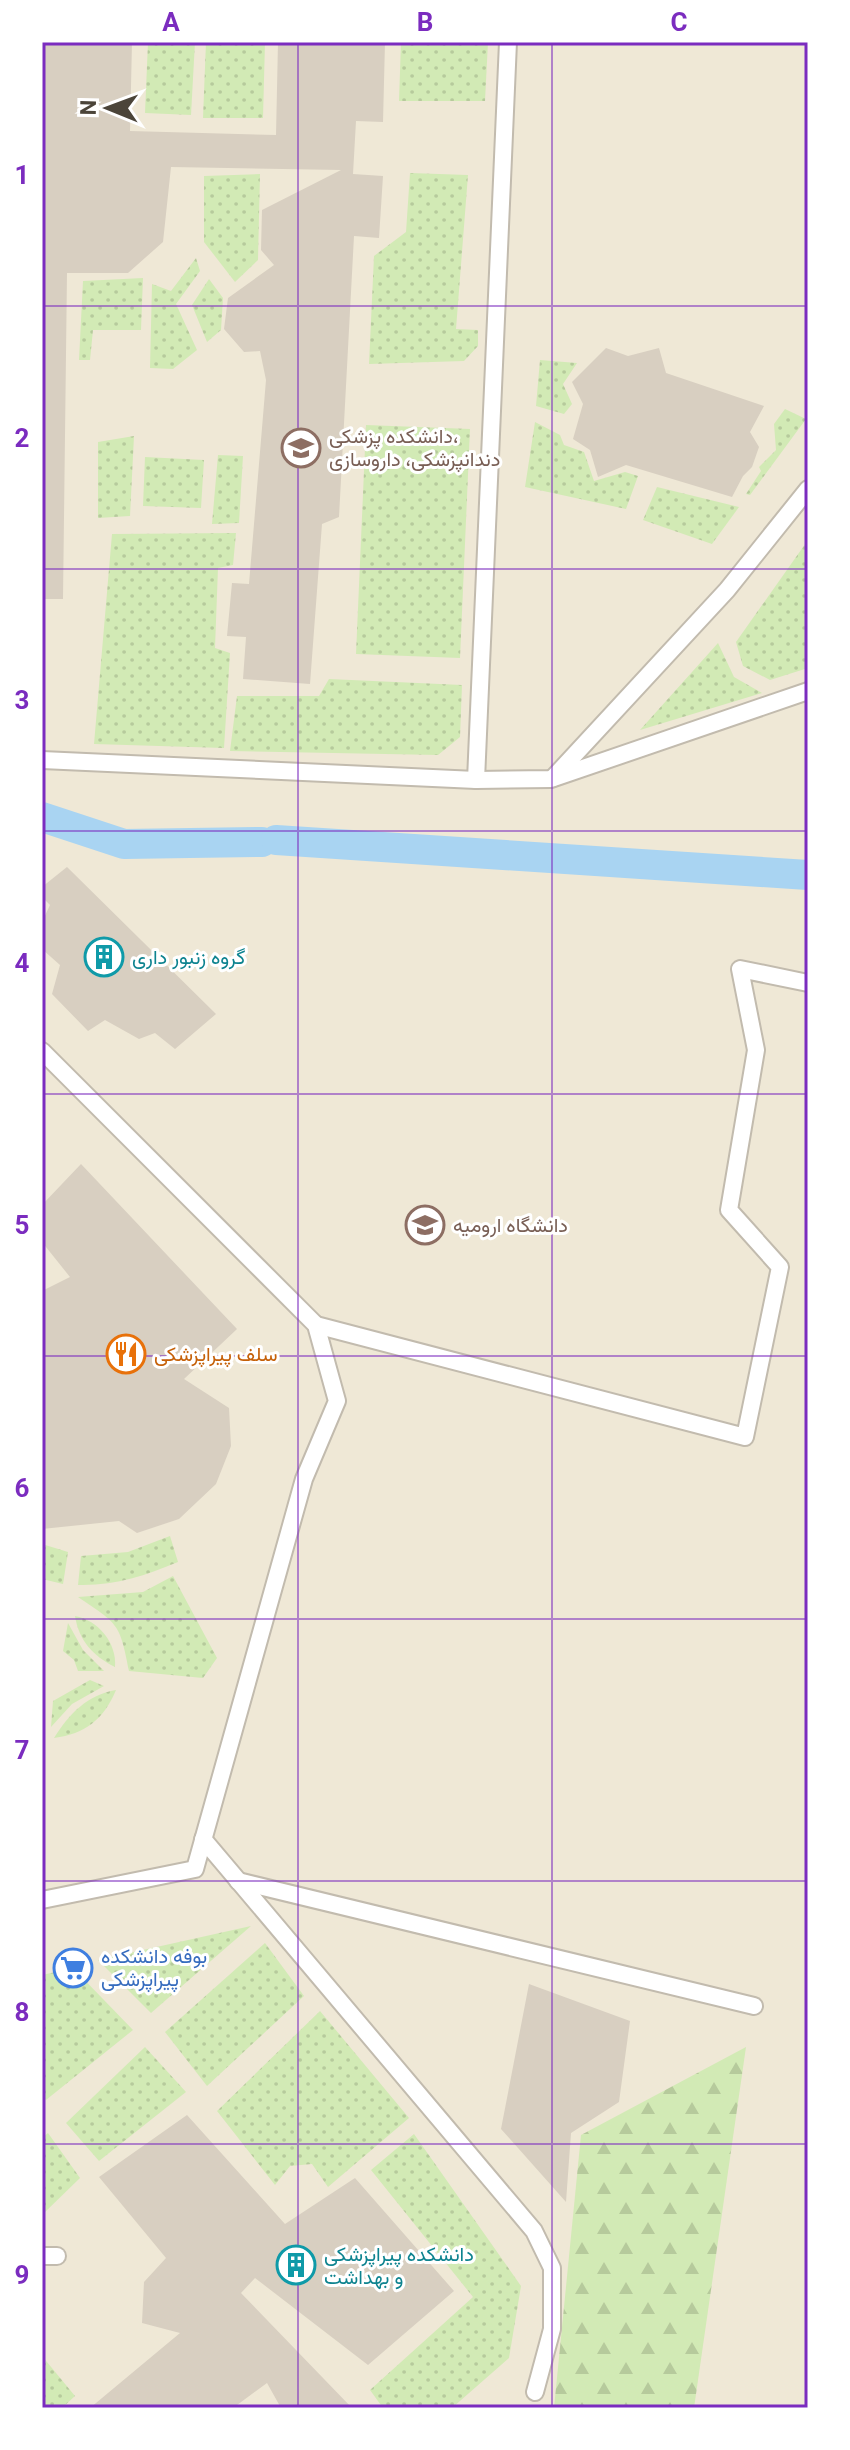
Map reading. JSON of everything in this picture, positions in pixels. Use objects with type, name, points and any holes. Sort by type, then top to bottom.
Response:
[{"type":"lane","points":[[476,780],[508,42]]},
{"type":"lane","points":[[551,779],[727,590],[808,489]]},
{"type":"lane","points":[[42,760],[442,775],[476,780],[551,779],[808,691]]},
{"type":"lane","points":[[316,1325],[745,1437],[780,1267],[729,1210],[756,1050],[740,969],[808,983]]},
{"type":"lane","points":[[42,1051],[316,1325],[337,1401],[304,1479],[195,1869],[42,1900]]},
{"type":"lane","points":[[203,1839],[534,2231],[552,2268],[552,2329],[535,2392]]},
{"type":"lane","points":[[238,1881],[754,2006]]},
{"type":"shaded area","name":"دانشگاه ارومیه","points":[[42,42],[808,42],[808,2408],[42,2408]]},
{"type":"green space","points":[[148,42],[195,42],[191,115],[145,113]]},
{"type":"green space","points":[[206,42],[265,42],[263,118],[203,118]]},
{"type":"green space","points":[[401,42],[488,42],[485,101],[399,101]]},
{"type":"green space","points":[[410,173],[468,175],[456,329],[478,330],[478,346],[464,361],[369,364],[374,256],[406,232]]},
{"type":"green space","points":[[260,174],[258,260],[235,282],[204,242],[204,176]]},
{"type":"green space","points":[[196,258],[200,271],[176,304],[197,350],[173,369],[150,368],[152,284],[171,291]]},
{"type":"green space","points":[[143,278],[141,330],[93,330],[90,360],[79,360],[83,281]]},
{"type":"green space","points":[[209,279],[223,298],[221,330],[207,342],[192,305]]},
{"type":"green space","points":[[540,360],[577,363],[563,384],[572,404],[564,414],[536,406]]},
{"type":"green space","points":[[785,409],[806,419],[750,495],[746,494],[761,471],[759,467],[776,450],[774,424]]},
{"type":"green space","points":[[535,422],[560,435],[564,445],[584,452],[594,481],[625,472],[638,476],[626,509],[525,487]]},
{"type":"green space","points":[[366,425],[470,429],[460,658],[356,654]]},
{"type":"green space","points":[[134,436],[130,516],[98,518],[98,442]]},
{"type":"green space","points":[[218,455],[243,456],[239,523],[212,524]]},
{"type":"green space","points":[[145,457],[204,460],[201,508],[143,506]]},
{"type":"green space","points":[[657,487],[739,507],[712,544],[643,520]]},
{"type":"green space","points":[[236,533],[233,565],[218,568],[215,648],[230,653],[224,748],[94,744],[112,534]]},
{"type":"green space","points":[[808,540],[808,668],[770,680],[743,666],[736,642]]},
{"type":"green space","points":[[718,643],[734,677],[762,693],[640,730]]},
{"type":"green space","points":[[329,679],[462,685],[460,737],[438,755],[230,751],[237,696],[319,696]]},
{"type":"green space","points":[[170,1536],[178,1562],[129,1579],[78,1585],[81,1556],[128,1552]]},
{"type":"green space","points":[[42,1544],[68,1552],[63,1584],[42,1579]]},
{"type":"green space","points":[[173,1576],[217,1658],[203,1678],[129,1671],[123,1643],[115,1626],[78,1597],[143,1592]]},
{"type":"green space","points":[[75,1616],[91,1622],[104,1634],[113,1649],[115,1667],[88,1647]]},
{"type":"green space","points":[[68,1623],[83,1650],[104,1671],[78,1671],[74,1660],[63,1651]]},
{"type":"green space","points":[[90,1680],[104,1686],[72,1704],[51,1727],[53,1701]]},
{"type":"green space","points":[[116,1690],[106,1709],[92,1723],[75,1733],[54,1738],[80,1707],[96,1696]]},
{"type":"green space","points":[[251,1926],[151,2013],[98,1960]]},
{"type":"green space","points":[[265,1943],[304,1996],[207,2086],[165,2032]]},
{"type":"green space","points":[[73,1968],[133,2030],[46,2100],[42,2096],[42,1975]]},
{"type":"green space","points":[[320,2011],[409,2118],[328,2187],[312,2164],[290,2166],[275,2185],[217,2111]]},
{"type":"green space","points":[[145,2047],[186,2092],[99,2161],[66,2123]]},
{"type":"green space","points":[[746,2047],[694,2408],[554,2408],[581,2135]]},
{"type":"green space","points":[[48,2133],[80,2178],[42,2215],[42,2138]]},
{"type":"green space","points":[[414,2134],[521,2286],[509,2358],[452,2408],[383,2408],[370,2390],[473,2297],[371,2170]]},
{"type":"green space","points":[[42,2356],[75,2396],[62,2408],[42,2408]]},
{"type":"building","name":"دانشکده پزشکی، دندانپزشکی، داروسازی","points":[[42,42],[132,42],[130,131],[276,135],[278,42],[385,42],[383,122],[356,121],[353,174],[383,176],[379,238],[354,236],[339,517],[322,524],[310,684],[243,679],[246,637],[227,636],[232,583],[249,584],[266,380],[260,351],[244,352],[224,329],[228,298],[274,265],[261,250],[262,210],[341,170],[171,167],[163,242],[128,273],[67,273],[63,599],[42,599]]},
{"type":"building","points":[[606,348],[628,356],[659,348],[666,373],[764,406],[750,432],[759,447],[752,467],[743,476],[732,497],[626,465],[598,477],[590,450],[573,439],[583,404],[572,382]]},
{"type":"building","name":"گروه زنبور داری","points":[[67,867],[216,1014],[175,1049],[155,1033],[139,1039],[105,1020],[88,1031],[52,994],[60,965],[42,949],[42,922],[50,905],[42,897],[42,887]]},
{"type":"building","name":"سلف پیراپزشکی","points":[[81,1164],[237,1329],[184,1379],[229,1408],[231,1446],[216,1484],[179,1519],[137,1533],[119,1521],[42,1529],[42,1291],[70,1277],[42,1242],[42,1205]]},
{"type":"building","points":[[529,1984],[630,2021],[619,2102],[571,2133],[566,2202],[501,2129]]},
{"type":"building","name":"دانشکده پیراپزشکی و بهداشت","points":[[187,2115],[285,2224],[355,2178],[454,2291],[368,2365],[255,2278],[241,2293],[352,2408],[281,2408],[267,2383],[233,2408],[90,2408],[180,2333],[142,2323],[144,2282],[166,2258],[99,2177]]},
{"type":"waterway","points":[[42,817],[124,844],[262,842]]},
{"type":"waterway","points":[[276,840],[808,875]]},
{"type":"place","name":"دانشکده پزشکی، دندانپزشکی، داروسازی","points":[[301,448]]},
{"type":"place","name":"گروه زنبور داری","points":[[104,957]]},
{"type":"place","name":"دانشگاه ارومیه","points":[[425,1225]]},
{"type":"place","name":"سلف پیراپزشکی","points":[[126,1354]]},
{"type":"place","name":"بوفه دانشکده پیراپزشکی","points":[[73,1968]]},
{"type":"place","name":"دانشکده پیراپزشکی و بهداشت","points":[[296,2265]]}]
